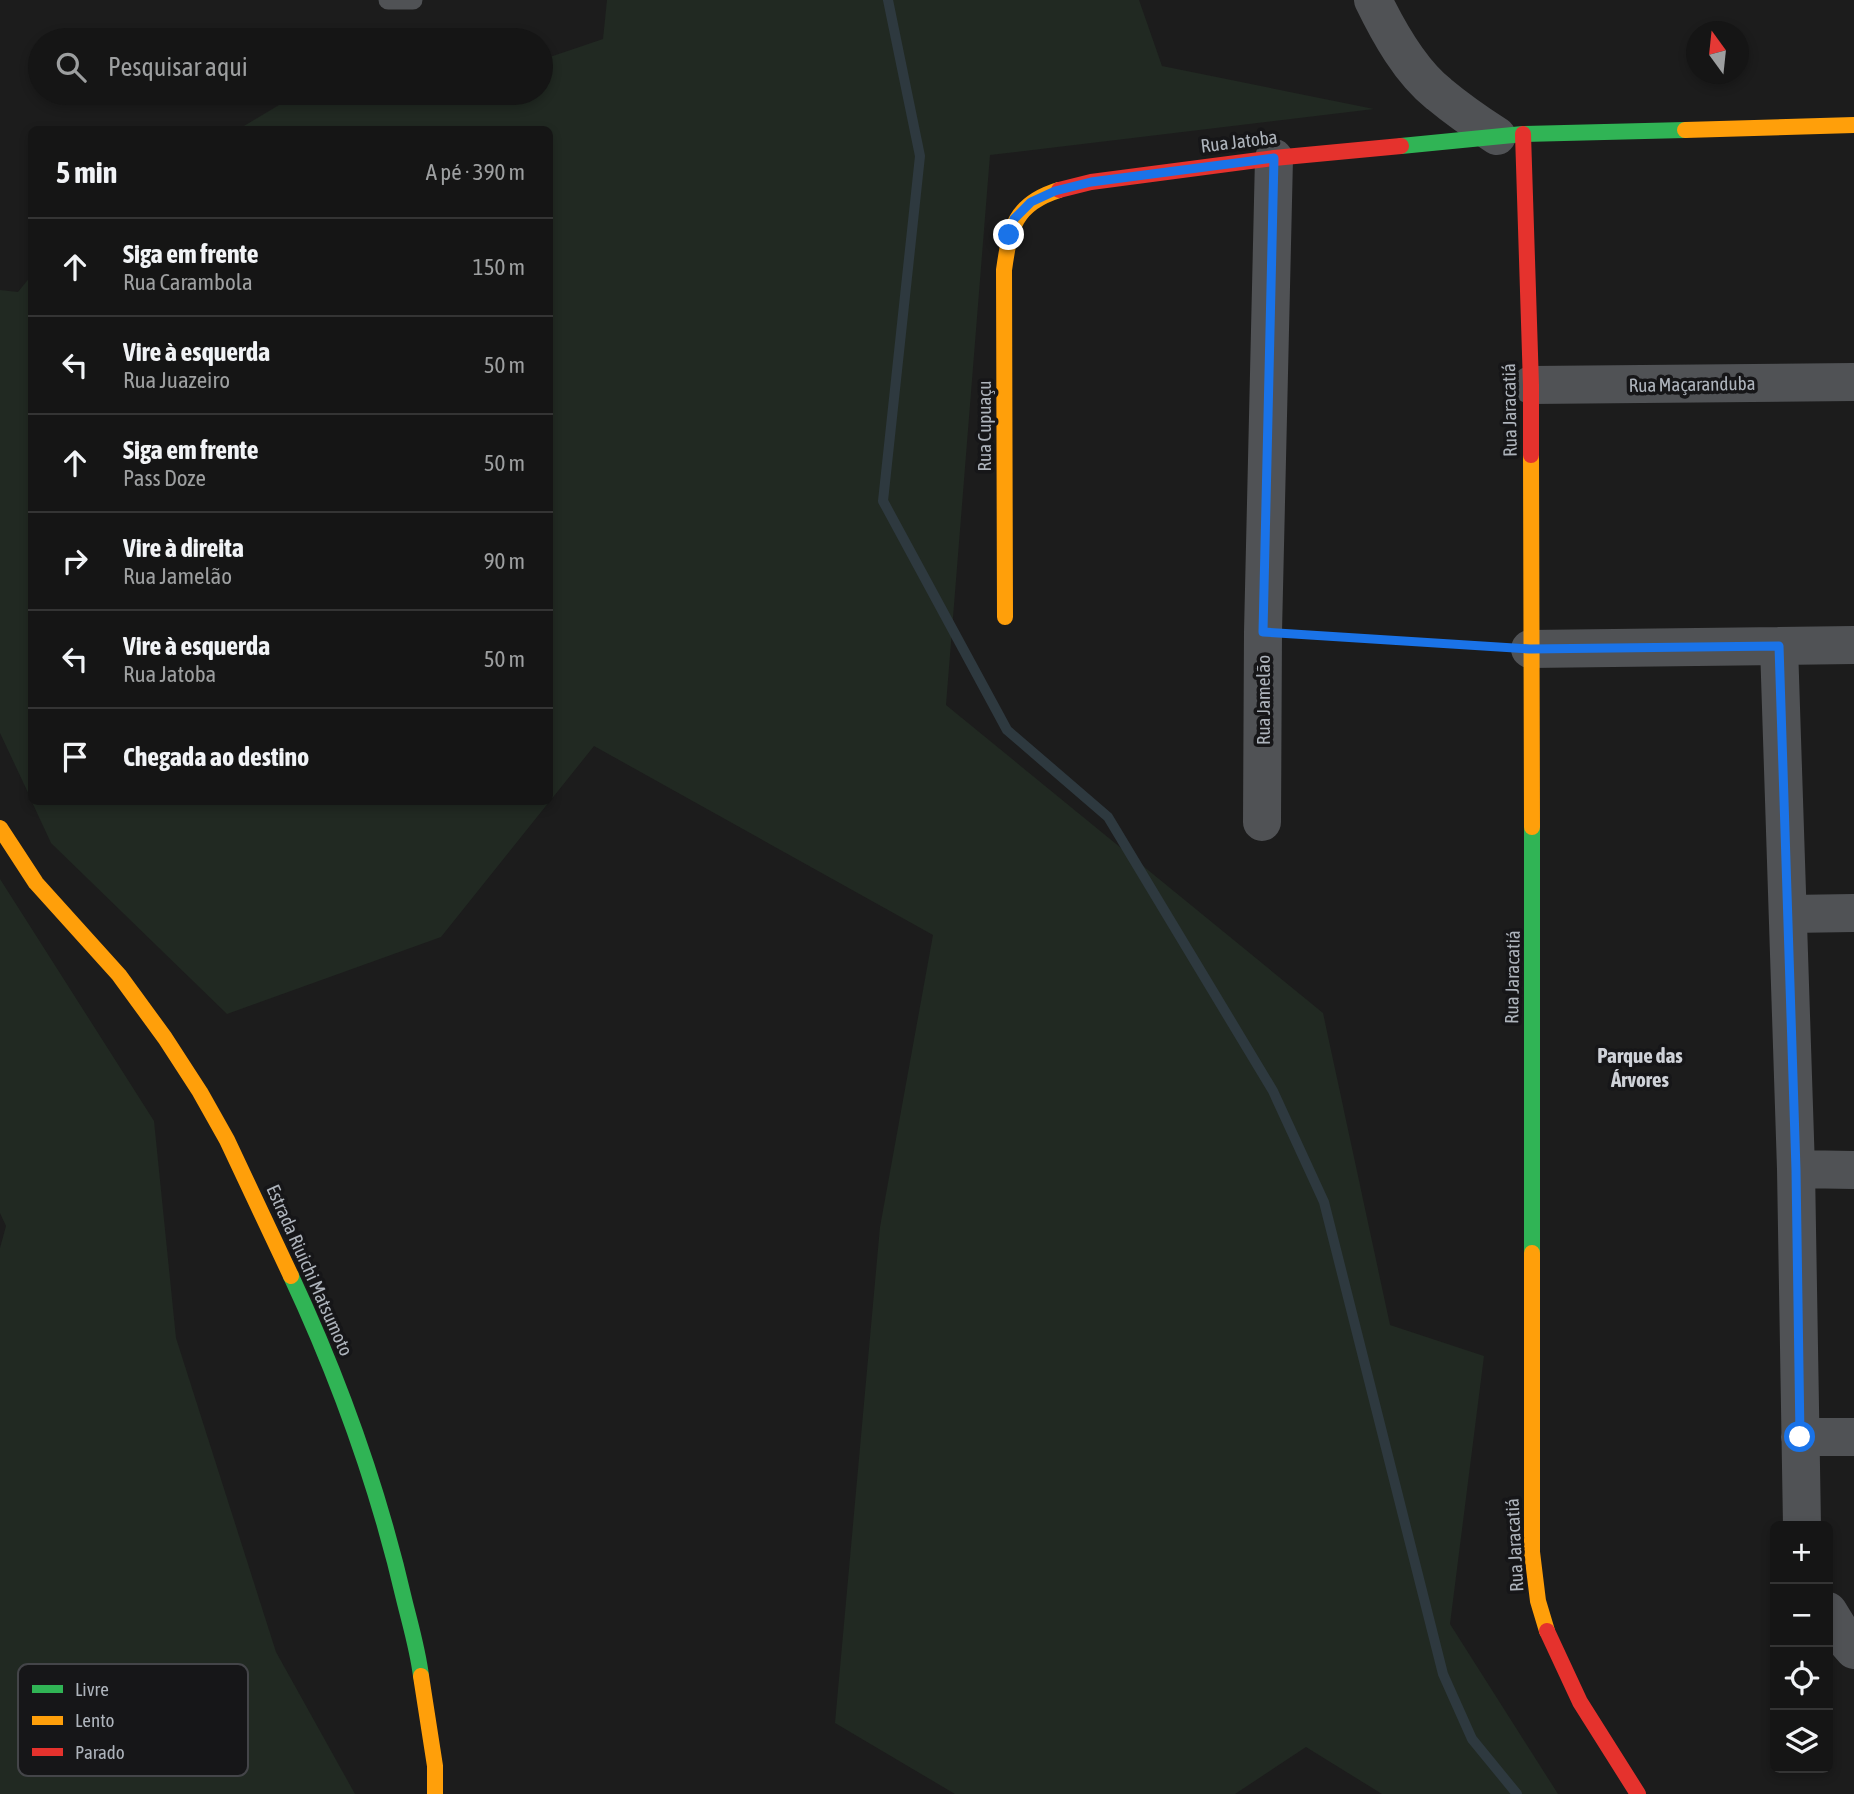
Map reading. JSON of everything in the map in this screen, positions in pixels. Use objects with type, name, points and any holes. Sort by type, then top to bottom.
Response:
[{"type":"street","points":[[1373,0],[1409,61],[1437,93],[1510,135]]},
{"type":"street","name":"Rua Jatoba","points":[[1009,235],[1014,219],[1031,202],[1055,191],[1091,182],[1274,158],[1510,135],[1854,125]]},
{"type":"street","name":"Rua Jaracatiá","points":[[1510,135],[1531,385],[1531,1468],[1536,1576],[1538,1598],[1553,1650],[1572,1689],[1638,1794]]},
{"type":"street","name":"Rua Jamelão","points":[[1262,822],[1263,632],[1274,158]]},
{"type":"street","name":"Rua Cupuaçu","points":[[1005,617],[1004,270],[1009,235]]},
{"type":"street","name":"Rua Maçaranduba","points":[[1531,385],[1854,382]]},
{"type":"street","points":[[1530,649],[1854,645]]},
{"type":"street","points":[[1779,646],[1796,1170],[1802,1521]]},
{"type":"street","name":"Estrada Riuichi Matsumoto","points":[[0,828],[36,883],[119,975],[165,1038],[200,1093],[227,1140],[313,1322],[368,1466],[397,1567],[420,1666],[435,1766],[435,1794]]},
{"type":"street","points":[[1789,914],[1854,913]]},
{"type":"street","points":[[1796,1170],[1854,1170]]},
{"type":"street","points":[[1800,1437],[1854,1437]]},
{"type":"street","points":[[1833,1619],[1854,1650]]},
{"type":"lane","points":[[388,0],[413,0]]},
{"type":"path","points":[[1263,632],[1530,649]]},
{"type":"shaded area","points":[[607,0],[1139,0],[1162,66],[1374,109],[990,155],[946,705],[1323,1013],[1390,1325],[1484,1356],[1450,1624],[1558,1794],[1382,1794],[1306,1747],[1235,1794],[955,1794],[835,1723],[880,1227],[933,935],[594,746],[553,797],[553,126],[244,126],[279,105],[553,105],[553,56],[603,39]]},
{"type":"shaded area","points":[[28,280],[28,792],[0,733],[0,290],[18,292]]},
{"type":"shaded area","points":[[33,805],[547,805],[441,937],[227,1014],[51,843]]},
{"type":"shaded area","points":[[0,879],[154,1121],[176,1338],[276,1652],[355,1794],[0,1794],[0,1248],[6,1226],[0,1213]]},
{"type":"waterway","points":[[888,0],[920,156],[883,501],[1007,730],[1108,817],[1273,1091],[1324,1202],[1443,1674],[1472,1739],[1517,1794]]},
{"type":"traffic: fast","points":[[1401,146],[1523,134],[1685,130]]},
{"type":"traffic: fast","points":[[1532,827],[1532,1253]]},
{"type":"traffic: fast","points":[[291,1276],[357,1436],[395,1561],[421,1676]]},
{"type":"traffic: slow","points":[[1685,130],[1854,125]]},
{"type":"traffic: slow","points":[[1005,617],[1004,270],[1012,230],[1023,210],[1032,202],[1059,190]]},
{"type":"traffic: slow","points":[[1531,455],[1532,827]]},
{"type":"traffic: slow","points":[[0,828],[36,883],[119,975],[165,1038],[227,1140],[291,1276]]},
{"type":"traffic: slow","points":[[1532,1253],[1532,1552],[1538,1601],[1547,1631]]},
{"type":"traffic: slow","points":[[421,1676],[435,1766],[435,1794]]},
{"type":"traffic: jam","points":[[1523,134],[1531,455]]},
{"type":"traffic: jam","points":[[1059,190],[1091,182],[1274,158],[1401,146]]},
{"type":"traffic: jam","points":[[1547,1631],[1580,1702],[1638,1794]]},
{"type":"district","name":"Parque das Árvores","points":[[1640,1067]]},
{"type":"route","points":[[1009,235],[1014,219],[1031,202],[1055,191],[1091,182],[1274,158],[1263,632],[1530,649],[1779,646],[1796,1170],[1800,1437]]}]
